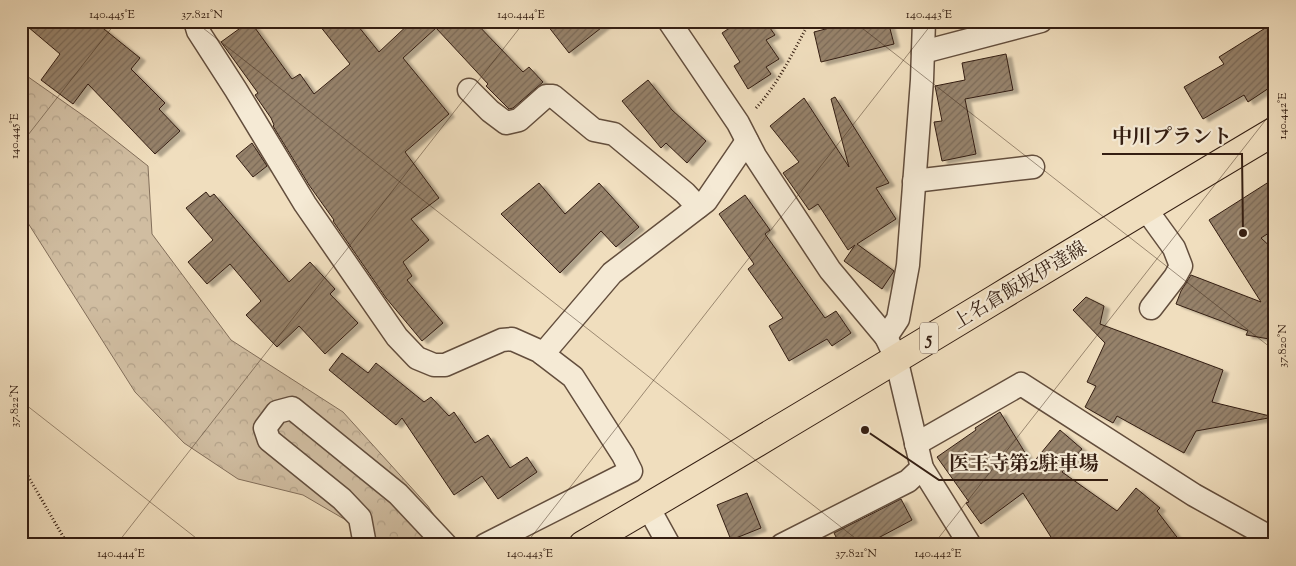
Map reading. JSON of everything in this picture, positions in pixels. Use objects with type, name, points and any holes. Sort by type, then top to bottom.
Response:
[{"type":"main road","name":"上名倉飯坂伊達線","points":[[583,545],[720,465],[891,348],[1145,208],[1275,131]]},
{"type":"street","points":[[195,21],[198,31],[305,204],[396,337],[417,358],[434,365],[445,365],[493,343],[512,339],[526,344],[543,354],[573,377],[623,454],[631,471],[485,545]]},
{"type":"street","points":[[669,21],[830,270],[891,348],[922,468],[970,545]]},
{"type":"street","points":[[891,348],[908,265],[924,21]]},
{"type":"street","points":[[923,52],[1041,21]]},
{"type":"street","points":[[469,90],[490,111],[506,123],[519,120],[546,96],[553,96],[594,130],[614,134],[698,207]]},
{"type":"street","points":[[543,354],[612,273],[706,201],[742,132]]},
{"type":"street","points":[[914,181],[1033,166]]},
{"type":"street","points":[[1145,208],[1174,248],[1181,266],[1175,277],[1151,308]]},
{"type":"street","points":[[916,444],[1021,384],[1194,495],[1275,540]]},
{"type":"street","points":[[365,545],[360,518],[342,498],[269,440],[265,428],[277,412],[292,408],[398,494],[446,545]]},
{"type":"street","points":[[782,545],[908,481],[922,468]]},
{"type":"street","points":[[648,507],[669,545]]},
{"type":"path","points":[[742,132],[746,118],[764,98],[794,51],[810,21]]},
{"type":"path","points":[[21,464],[68,545]]},
{"type":"green space","points":[[21,69],[24,74],[91,121],[148,166],[152,234],[231,340],[343,412],[428,506],[453,545],[371,545],[363,530],[303,495],[238,479],[184,443],[135,392],[21,212]]},
{"type":"building","points":[[21,21],[94,21],[140,58],[131,69],[165,103],[159,109],[180,131],[155,154],[88,84],[73,104],[41,80],[60,54]]},
{"type":"building","points":[[250,21],[292,79],[300,74],[314,94],[350,64],[316,21],[354,21],[379,52],[412,21],[474,21],[523,72],[529,67],[543,82],[513,108],[509,109],[486,86],[488,84],[436,28],[403,58],[449,114],[405,152],[439,198],[411,219],[429,240],[403,262],[412,276],[407,280],[443,323],[422,341],[386,298],[333,221],[273,126],[271,118],[255,95],[258,93],[221,42]]},
{"type":"building","points":[[544,21],[610,21],[569,53]]},
{"type":"building","points":[[740,21],[765,21],[775,35],[766,40],[779,59],[766,67],[771,74],[748,89],[734,66],[740,62],[722,33]]},
{"type":"building","points":[[856,21],[888,21],[894,44],[821,62],[814,32]]},
{"type":"building","points":[[1275,22],[1275,84],[1248,102],[1244,95],[1203,119],[1184,87],[1224,64],[1219,57]]},
{"type":"building","points":[[1006,54],[1013,90],[965,99],[976,154],[942,161],[934,122],[942,121],[935,86],[965,80],[962,63]]},
{"type":"building","points":[[648,80],[672,110],[706,141],[687,163],[666,143],[661,148],[622,101]]},
{"type":"building","points":[[835,97],[889,183],[876,188],[896,219],[857,244],[894,271],[882,289],[844,261],[855,245],[848,250],[818,204],[809,210],[783,173],[799,162],[770,126],[804,98],[849,167],[831,99]]},
{"type":"building","points":[[252,143],[267,166],[253,177],[236,156]]},
{"type":"building","points":[[1275,178],[1275,229],[1261,238],[1275,251],[1275,340],[1246,335],[1248,331],[1176,304],[1181,291],[1191,275],[1261,302],[1209,220]]},
{"type":"building","points":[[539,183],[565,214],[599,183],[639,227],[616,247],[601,231],[560,273],[501,214]]},
{"type":"building","points":[[206,192],[210,197],[214,194],[289,282],[310,262],[335,289],[330,294],[358,323],[325,354],[299,326],[277,347],[246,315],[261,301],[230,264],[207,284],[188,262],[213,240],[186,208]]},
{"type":"building","points":[[745,195],[770,230],[765,234],[825,318],[836,311],[851,333],[832,346],[827,339],[789,361],[769,326],[783,318],[748,269],[754,264],[719,214]]},
{"type":"building","points":[[1086,297],[1104,306],[1100,324],[1223,370],[1212,402],[1274,417],[1196,431],[1184,453],[1117,416],[1113,423],[1085,407],[1096,386],[1087,382],[1105,343],[1073,310]]},
{"type":"building","points":[[342,353],[368,373],[376,363],[424,402],[431,397],[449,416],[454,412],[475,443],[488,435],[510,468],[527,457],[537,472],[498,499],[482,476],[454,495],[402,418],[396,425],[329,370]]},
{"type":"building","points":[[1000,412],[1032,464],[1060,430],[1082,449],[1062,472],[1117,511],[1136,488],[1160,508],[1157,511],[1183,545],[1056,545],[1023,493],[981,524],[966,503],[969,502],[937,457],[976,430],[975,428]]},
{"type":"building","points":[[747,493],[761,528],[731,540],[717,505]]},
{"type":"building","points":[[901,499],[912,520],[865,545],[840,545],[834,533]]},
{"type":"place","name":"中川プラント","points":[[1243,233]]},
{"type":"place","name":"医王寺第2駐車場","points":[[865,430]]}]
